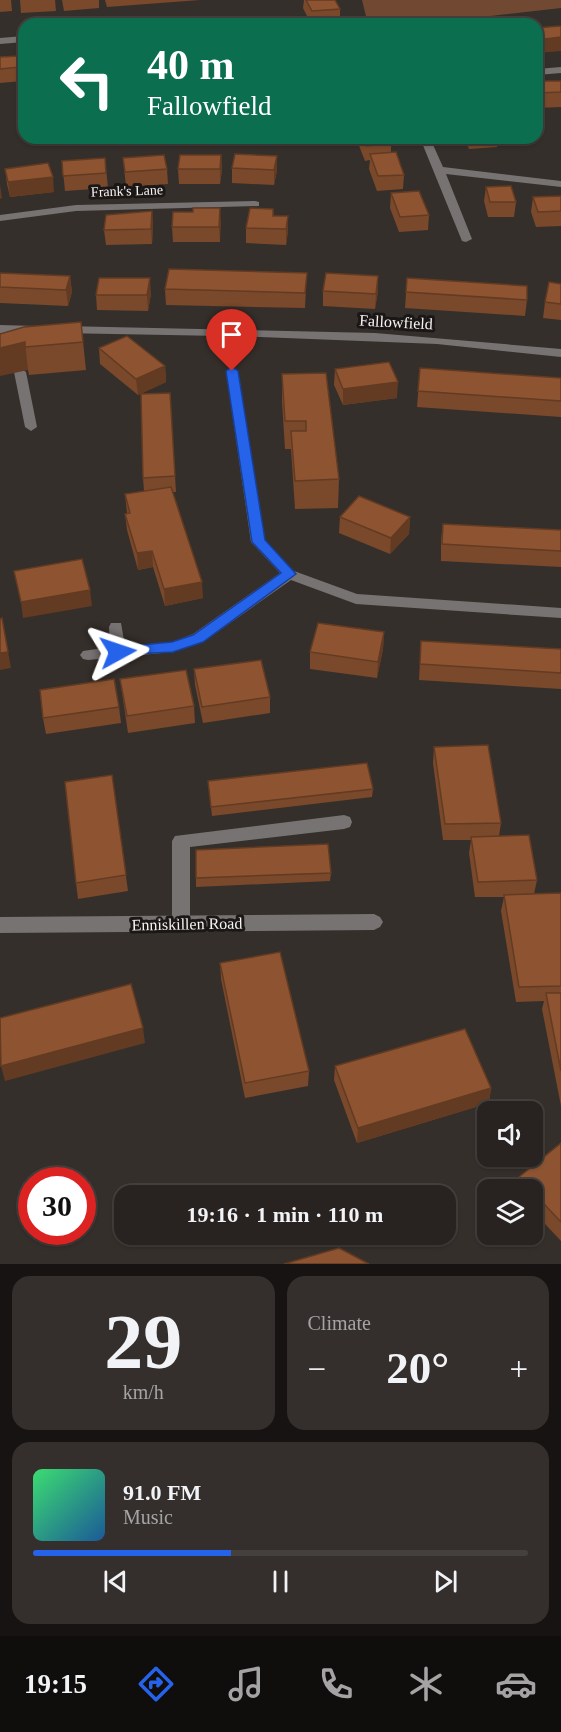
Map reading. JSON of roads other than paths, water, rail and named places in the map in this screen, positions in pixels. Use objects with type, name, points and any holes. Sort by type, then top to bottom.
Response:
[{"type":"street","points":[[0,40],[18,39]]},
{"type":"street","points":[[543,72],[561,70]]},
{"type":"street","points":[[428,144],[441,170],[446,192],[466,239]]},
{"type":"street","points":[[441,170],[561,184]]},
{"type":"street","name":"Frank's Lane","points":[[0,218],[87,207],[255,204]]},
{"type":"street","points":[[228,332],[230,350]]},
{"type":"street","name":"Fallowfield","points":[[9,333],[228,332],[493,344],[561,353]]},
{"type":"street","points":[[232,371],[258,542],[289,574],[356,599],[561,613]]},
{"type":"street","points":[[20,372],[31,427]]},
{"type":"street","points":[[88,655],[173,647],[198,638],[289,574]]},
{"type":"street","points":[[116,627],[118,652]]},
{"type":"street","points":[[181,924],[181,841],[344,822]]},
{"type":"street","name":"Enniskillen Road","points":[[0,925],[374,922]]}]
